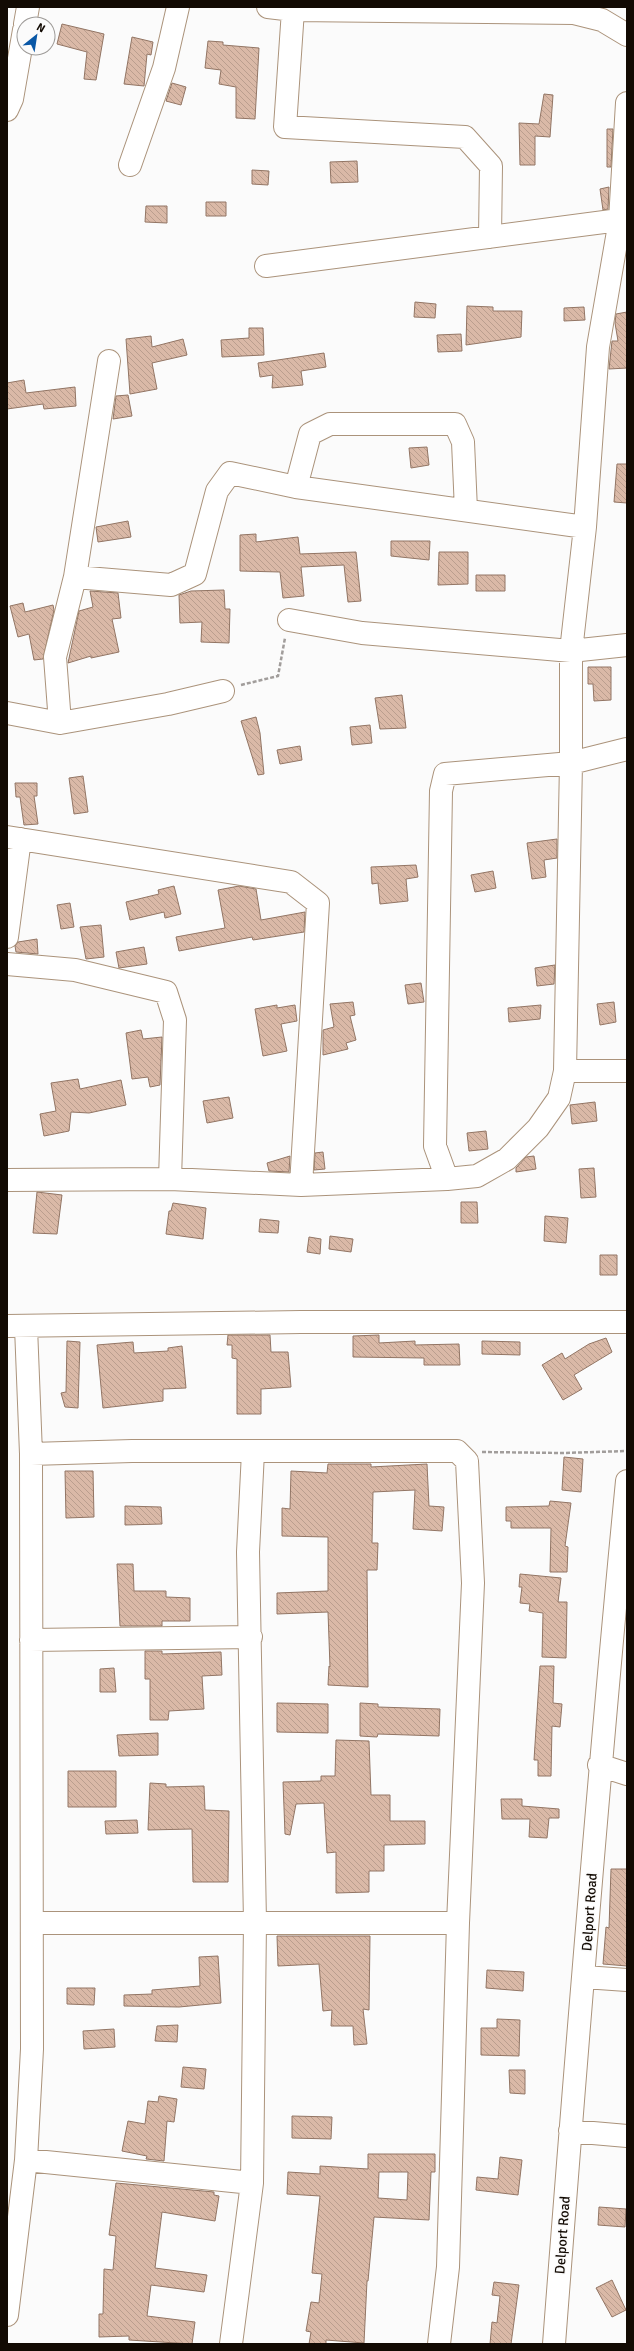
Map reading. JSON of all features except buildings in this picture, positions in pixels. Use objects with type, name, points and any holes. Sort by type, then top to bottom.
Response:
[{"type":"street","points":[[130,165],[164,68],[178,7]]},
{"type":"street","points":[[268,7],[293,10],[574,13],[602,20],[627,35]]},
{"type":"street","points":[[293,10],[286,127],[465,137],[491,166],[490,237]]},
{"type":"street","points":[[7,110],[12,99],[19,56]]},
{"type":"street","points":[[7,1180],[170,1179],[301,1185],[447,1179],[477,1176],[507,1159],[538,1128],[559,1098],[565,1071],[571,762],[571,651],[585,527],[598,347],[623,219],[627,103]]},
{"type":"street","points":[[266,266],[623,219]]},
{"type":"street","points":[[60,723],[55,657],[75,577],[109,361]]},
{"type":"street","points":[[296,487],[310,434],[330,424],[455,424],[463,442],[466,510]]},
{"type":"street","points":[[75,577],[171,586],[195,574],[216,491],[230,473],[296,487],[585,527]]},
{"type":"street","points":[[289,620],[362,633],[571,651],[627,646]]},
{"type":"street","points":[[7,713],[60,723],[168,704],[223,690]]},
{"type":"street","points":[[447,1179],[435,1146],[441,799],[445,774],[571,762],[627,749]]},
{"type":"street","points":[[7,937],[13,838],[291,882],[318,903],[301,1185]]},
{"type":"street","points":[[7,964],[75,970],[166,992],[175,1020],[170,1179]]},
{"type":"street","points":[[565,1071],[627,1071]]},
{"type":"street","points":[[7,2315],[26,2160],[32,2049],[31,1454],[17,1327],[301,1322],[627,1327]]},
{"type":"street","points":[[31,1454],[132,1451],[457,1451],[467,1461],[474,1583],[458,1923],[448,2267],[439,2344]]},
{"type":"street","points":[[231,2344],[252,2183],[255,1922],[251,1637],[248,1552],[253,1452]]},
{"type":"street","name":"Delport Road","points":[[554,2344],[570,2131],[584,1977],[599,1765],[627,1481]]},
{"type":"street","points":[[31,1640],[251,1637]]},
{"type":"street","points":[[599,1765],[627,1774]]},
{"type":"street","points":[[32,1923],[458,1923]]},
{"type":"street","points":[[584,1977],[627,1980]]},
{"type":"street","points":[[570,2131],[627,2136]]},
{"type":"street","points":[[26,2160],[252,2183]]},
{"type":"path","points":[[223,690],[260,679],[278,676],[289,620]]},
{"type":"path","points":[[457,1451],[562,1453],[627,1451]]}]
